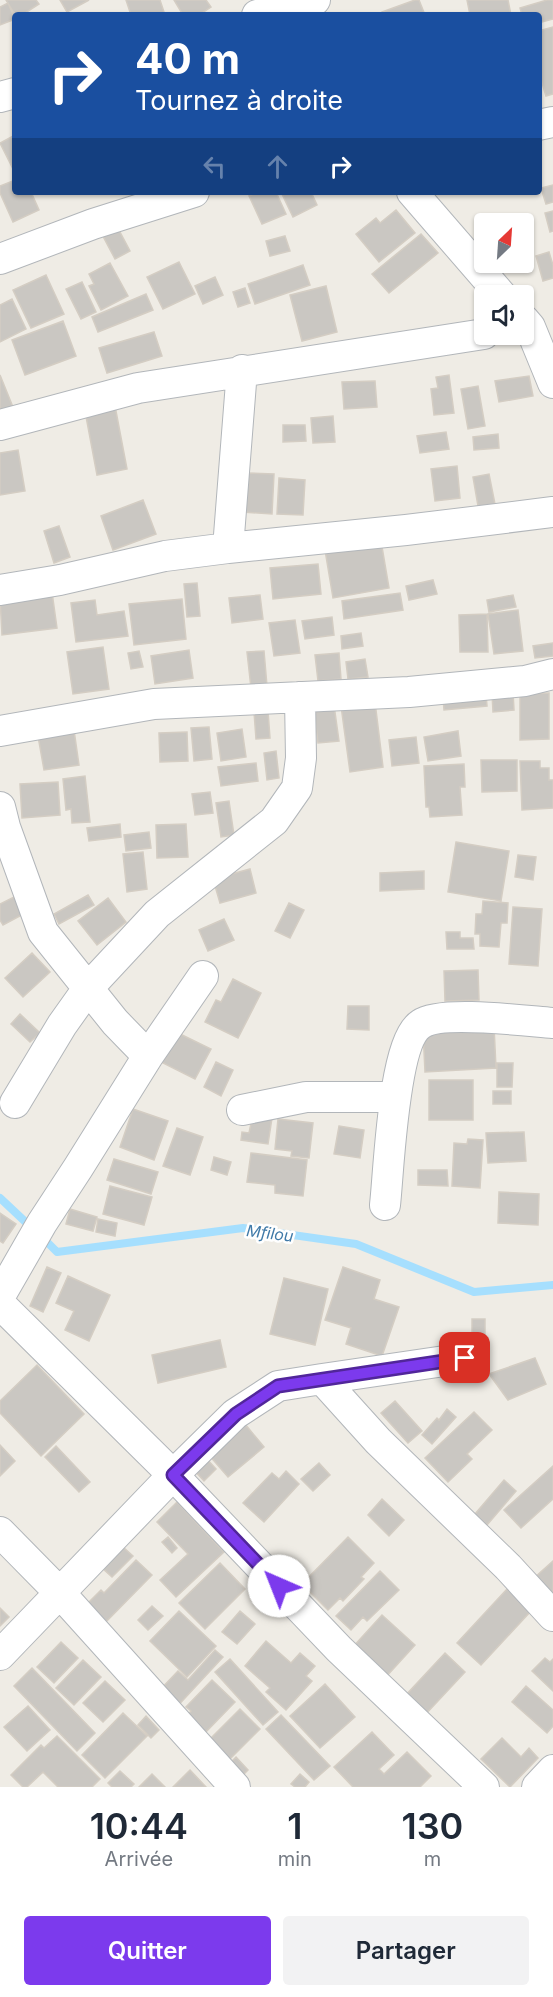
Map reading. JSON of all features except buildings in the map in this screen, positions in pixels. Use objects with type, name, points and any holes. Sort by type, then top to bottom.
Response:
[{"type":"street","points":[[236,0],[247,12]]},
{"type":"street","points":[[269,12],[315,0]]},
{"type":"street","points":[[0,259],[93,224],[185,195]]},
{"type":"street","points":[[415,195],[492,285]]},
{"type":"street","points":[[534,330],[553,383]]},
{"type":"street","points":[[0,425],[138,388],[474,335]]},
{"type":"street","points":[[228,548],[242,370]]},
{"type":"street","points":[[0,590],[60,580],[165,556],[553,512]]},
{"type":"street","points":[[0,731],[154,704],[421,691],[525,681],[553,674]]},
{"type":"street","points":[[15,1103],[62,1025],[89,987],[157,914],[274,821],[297,788],[301,758],[300,697]]},
{"type":"street","points":[[0,807],[43,932],[115,1022],[148,1056]]},
{"type":"street","points":[[0,1296],[42,1223],[148,1056],[203,976]]},
{"type":"street","points":[[386,1205],[395,1096],[406,1048],[412,1033],[422,1023],[449,1017],[553,1023]]},
{"type":"street","points":[[242,1110],[306,1097],[395,1096]]},
{"type":"street","points":[[0,1304],[173,1475],[339,1649],[484,1787]]},
{"type":"street","points":[[0,1655],[173,1475],[236,1414],[278,1386],[465,1358]]},
{"type":"street","points":[[322,1378],[378,1441],[508,1567],[553,1616]]},
{"type":"street","points":[[0,1532],[60,1593],[236,1787]]},
{"type":"street","points":[[537,1787],[553,1770]]},
{"type":"waterway","name":"Mfilou","points":[[0,1198],[33,1229]]},
{"type":"waterway","name":"Mfilou","points":[[42,1237],[57,1252],[243,1228],[356,1244],[474,1292],[553,1285]]},
{"type":"route","points":[[279,1586],[173,1475],[236,1414],[278,1386],[465,1358]]}]
